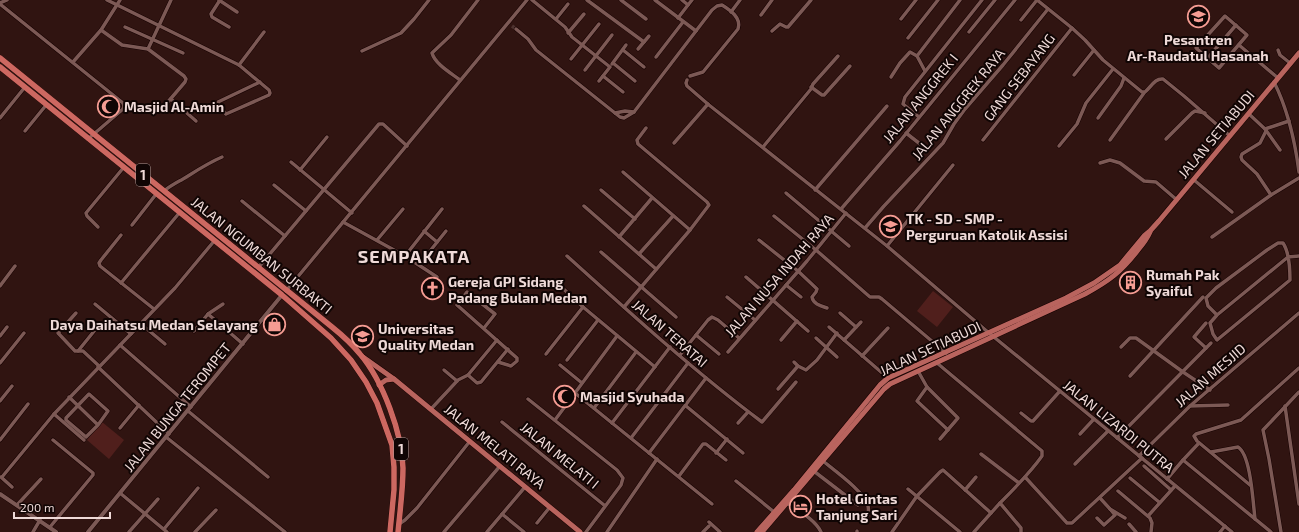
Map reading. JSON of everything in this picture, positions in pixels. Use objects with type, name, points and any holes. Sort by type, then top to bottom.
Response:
[{"type":"highway","name":"JALAN NGUMBAN SURBAKTI","points":[[0,58],[91,136],[124,167],[215,240],[284,293],[332,327],[361,355],[379,385],[392,417],[401,447],[403,467],[398,532]]},
{"type":"highway","name":"JALAN NGUMBAN SURBAKTI","points":[[1,70],[164,191],[258,268],[331,338],[358,369],[377,403],[392,445],[394,467],[390,532]]},
{"type":"highway","points":[[392,517],[399,521]]},
{"type":"main road","name":"JALAN SETIABUDI","points":[[762,532],[815,472],[884,389],[890,384],[1070,295],[1106,276],[1123,262],[1194,180],[1299,53]]},
{"type":"main road","name":"JALAN SETIABUDI","points":[[757,532],[794,490],[880,384],[888,378],[991,335]]},
{"type":"main road","name":"JALAN MELATI RAYA","points":[[361,355],[394,379],[580,532]]},
{"type":"main road","points":[[379,385],[386,380],[394,379]]},
{"type":"street","points":[[7,0],[0,3],[124,105],[122,109],[91,136]]},
{"type":"street","points":[[107,0],[239,65],[270,90],[269,95],[228,114],[224,113],[218,105],[218,102],[260,82]]},
{"type":"street","points":[[73,62],[101,30],[120,0]]},
{"type":"street","points":[[148,49],[171,0]]},
{"type":"street","points":[[228,27],[212,17],[211,14],[220,0],[237,12]]},
{"type":"street","points":[[362,52],[401,33],[429,0]]},
{"type":"street","points":[[460,80],[439,63],[432,53],[451,35],[478,0]]},
{"type":"street","points":[[284,293],[352,213],[460,80],[510,25],[527,0]]},
{"type":"street","points":[[532,0],[566,28],[568,33],[610,67]]},
{"type":"street","points":[[587,0],[644,42]]},
{"type":"street","points":[[621,0],[646,19]]},
{"type":"street","points":[[655,0],[696,31]]},
{"type":"street","points":[[682,0],[688,5]]},
{"type":"street","points":[[678,18],[692,0]]},
{"type":"street","points":[[731,12],[740,0]]},
{"type":"street","points":[[761,15],[772,0]]},
{"type":"street","points":[[772,31],[780,24],[788,27],[811,0]]},
{"type":"street","points":[[901,19],[916,0]]},
{"type":"street","points":[[908,38],[938,0]]},
{"type":"street","points":[[917,56],[960,0]]},
{"type":"street","points":[[919,117],[903,103],[905,97],[982,0]]},
{"type":"street","points":[[969,32],[994,0]]},
{"type":"street","name":"JALAN ANGGREK I","points":[[841,209],[906,133],[1015,0]]},
{"type":"street","points":[[1020,20],[1037,0],[1072,28],[1113,69],[1139,91],[1144,93]]},
{"type":"street","points":[[556,20],[568,4]]},
{"type":"street","points":[[516,29],[528,39],[536,50],[615,113],[624,118],[634,112],[714,8],[722,5],[738,19],[738,29],[703,72],[690,76]]},
{"type":"street","name":"JALAN ANGGREK RAYA","points":[[865,228],[943,143],[954,124],[1003,66],[1048,9]]},
{"type":"street","points":[[568,33],[584,14]]},
{"type":"street","points":[[1224,16],[1236,25],[1247,34],[1219,68],[1197,50],[1197,48],[1224,16]]},
{"type":"street","points":[[656,57],[683,22]]},
{"type":"street","points":[[571,58],[599,24]]},
{"type":"street","points":[[1207,59],[1236,25]]},
{"type":"street","points":[[125,27],[183,53]]},
{"type":"street","name":"GANG SEBAYANG","points":[[983,140],[1072,28]]},
{"type":"street","points":[[101,30],[122,45],[148,49],[185,78],[185,82],[167,103]]},
{"type":"street","points":[[239,65],[264,32]]},
{"type":"street","points":[[584,70],[612,35]]},
{"type":"street","points":[[638,49],[649,36]]},
{"type":"street","points":[[599,80],[614,63],[626,45]]},
{"type":"street","points":[[1239,45],[1276,80],[1289,121],[1298,159],[1299,172]]},
{"type":"street","points":[[623,50],[644,66]]},
{"type":"street","points":[[1074,75],[1094,50]]},
{"type":"street","points":[[1278,50],[1280,55],[1290,63]]},
{"type":"street","points":[[891,77],[911,52],[917,56],[926,71]]},
{"type":"street","points":[[763,147],[838,56]]},
{"type":"street","points":[[614,63],[635,81]]},
{"type":"street","points":[[811,87],[824,95],[850,66]]},
{"type":"street","points":[[1059,146],[1077,124],[1086,104],[1113,69]]},
{"type":"street","points":[[603,76],[623,92]]},
{"type":"street","points":[[1098,118],[1121,86],[1124,78]]},
{"type":"street","points":[[1110,140],[1144,93],[1156,81],[1161,79],[1206,114],[1230,136]]},
{"type":"street","points":[[687,80],[686,84],[708,104],[865,228],[991,335]]},
{"type":"street","points":[[0,118],[25,87]]},
{"type":"street","points":[[171,99],[196,122]]},
{"type":"street","points":[[25,131],[47,104]]},
{"type":"street","points":[[674,143],[708,104]]},
{"type":"street","points":[[815,190],[887,106]]},
{"type":"street","points":[[615,113],[625,111],[634,112]]},
{"type":"street","points":[[1166,139],[1192,112],[1206,114]]},
{"type":"street","points":[[1249,114],[1266,130],[1280,150]]},
{"type":"street","points":[[1272,195],[1257,174],[1240,157],[1242,154],[1260,143],[1266,130],[1289,121]]},
{"type":"street","points":[[258,268],[379,124],[383,124],[407,146]]},
{"type":"street","points":[[624,307],[708,208],[708,204],[638,144],[638,140],[646,128]]},
{"type":"street","points":[[906,133],[924,146]]},
{"type":"street","points":[[300,170],[327,137]]},
{"type":"street","points":[[164,191],[202,167],[222,157]]},
{"type":"street","points":[[1100,163],[1110,160],[1120,163],[1144,181],[1156,182],[1177,200]]},
{"type":"street","points":[[291,162],[352,213]]},
{"type":"street","points":[[887,246],[953,165]]},
{"type":"street","points":[[98,227],[86,213],[124,167]]},
{"type":"street","points":[[623,172],[690,230]]},
{"type":"street","points":[[1212,237],[1299,178]]},
{"type":"street","points":[[1194,180],[1232,212]]},
{"type":"street","points":[[274,185],[306,211]]},
{"type":"street","points":[[602,190],[635,219]]},
{"type":"street","points":[[132,225],[157,193]]},
{"type":"street","points":[[786,193],[849,246]]},
{"type":"street","points":[[619,237],[652,198]]},
{"type":"street","points":[[242,201],[285,236]]},
{"type":"street","points":[[584,206],[656,269]]},
{"type":"street","points":[[377,240],[403,209]]},
{"type":"street","points":[[405,256],[442,209]]},
{"type":"street","points":[[121,283],[180,212]]},
{"type":"street","name":"JALAN NUSA INDAH RAYA","points":[[728,352],[846,213]]},
{"type":"street","points":[[639,254],[673,216]]},
{"type":"street","points":[[774,216],[816,250],[870,298],[879,297],[882,299],[946,353]]},
{"type":"street","points":[[343,222],[405,256],[437,278]]},
{"type":"street","points":[[424,231],[437,242]]},
{"type":"street","points":[[430,251],[446,231]]},
{"type":"street","points":[[121,235],[99,263],[102,268],[154,309]]},
{"type":"street","points":[[12,487],[1,477],[69,397],[175,288],[215,240]]},
{"type":"street","points":[[759,240],[798,271],[817,289],[812,297],[813,301],[827,308]]},
{"type":"street","points":[[1217,315],[1208,306],[1206,298],[1216,288],[1278,243],[1281,242],[1284,244],[1288,257],[1290,280],[1217,340],[1212,334],[1210,324],[1217,315],[1288,257],[1299,256]]},
{"type":"street","points":[[601,252],[640,288],[676,318]]},
{"type":"street","name":"JALAN TERATAI","points":[[567,256],[680,356],[762,422],[796,382]]},
{"type":"street","points":[[0,286],[15,266]]},
{"type":"street","points":[[746,277],[808,330]]},
{"type":"street","points":[[557,283],[654,367]]},
{"type":"street","points":[[786,285],[801,297]]},
{"type":"street","points":[[484,328],[495,314],[467,292],[457,305],[515,355],[517,361],[511,366],[498,362]]},
{"type":"street","name":"JALAN BUNGA TEROMPET","points":[[88,532],[284,293]]},
{"type":"street","points":[[728,297],[755,320]]},
{"type":"street","points":[[1130,376],[1203,297]]},
{"type":"street","points":[[95,304],[131,334]]},
{"type":"street","points":[[194,331],[208,314],[223,304]]},
{"type":"street","points":[[546,354],[583,307]]},
{"type":"street","points":[[76,313],[58,333],[75,351],[83,351],[168,435],[286,532]]},
{"type":"street","points":[[840,313],[856,327]]},
{"type":"street","name":"JALAN MESJID","points":[[1025,477],[1067,523],[1075,522],[1190,406],[1299,313]]},
{"type":"street","points":[[208,314],[243,344]]},
{"type":"street","points":[[680,356],[696,334],[712,317],[718,320],[739,338]]},
{"type":"street","points":[[567,360],[598,320]]},
{"type":"street","points":[[781,340],[797,321]]},
{"type":"street","points":[[844,340],[860,322]]},
{"type":"street","points":[[1206,323],[1194,337],[1206,348]]},
{"type":"street","points":[[141,324],[165,344]]},
{"type":"street","points":[[0,336],[7,327]]},
{"type":"street","points":[[829,327],[888,378]]},
{"type":"street","points":[[862,356],[888,328]]},
{"type":"street","points":[[78,351],[95,330]]},
{"type":"street","points":[[0,363],[24,332]]},
{"type":"street","points":[[794,362],[806,370],[816,360],[837,333]]},
{"type":"street","points":[[696,334],[719,354]]},
{"type":"street","name":"JALAN LIZARDI PUTRA","points":[[991,335],[1232,532]]},
{"type":"street","points":[[555,420],[617,336]]},
{"type":"street","points":[[1121,347],[1130,338],[1134,337],[1210,390]]},
{"type":"street","points":[[816,338],[837,357]]},
{"type":"street","points":[[431,409],[457,381],[465,375],[468,375],[498,340]]},
{"type":"street","points":[[1117,438],[1211,343]]},
{"type":"street","points":[[120,345],[189,409],[268,477]]},
{"type":"street","points":[[612,423],[670,347]]},
{"type":"street","points":[[468,375],[478,383],[481,382],[508,349]]},
{"type":"street","points":[[594,408],[636,352]]},
{"type":"street","points":[[631,438],[688,362]]},
{"type":"street","points":[[937,362],[1042,452],[1042,456],[1025,477],[974,532]]},
{"type":"street","points":[[560,365],[582,383]]},
{"type":"street","points":[[778,389],[798,366]]},
{"type":"street","points":[[1250,485],[1194,438],[1196,434],[1241,420],[1299,368]]},
{"type":"street","points":[[444,370],[457,381]]},
{"type":"street","points":[[918,371],[927,387],[958,418],[940,439]]},
{"type":"street","points":[[650,453],[706,378]]},
{"type":"street","points":[[0,401],[12,386]]},
{"type":"street","points":[[927,387],[917,401],[948,430]]},
{"type":"street","points":[[1021,413],[1033,421],[1060,391]]},
{"type":"street","points":[[1281,532],[1263,430],[1299,392]]},
{"type":"street","points":[[575,393],[712,504]]},
{"type":"street","points":[[89,394],[108,411],[98,425],[86,437],[66,420],[66,418],[78,406],[89,394]]},
{"type":"street","points":[[69,397],[98,425]]},
{"type":"street","points":[[528,399],[623,478],[621,485],[604,505],[586,532]]},
{"type":"street","points":[[0,440],[28,404]]},
{"type":"street","points":[[120,428],[139,405]]},
{"type":"street","points":[[1190,406],[1228,405]]},
{"type":"street","points":[[686,406],[743,453]]},
{"type":"street","points":[[1285,406],[1299,504]]},
{"type":"street","points":[[738,423],[748,412]]},
{"type":"street","points":[[54,414],[84,440]]},
{"type":"street","points":[[1080,434],[1094,419]]},
{"type":"street","name":"JALAN MELATI I","points":[[502,422],[604,505]]},
{"type":"street","points":[[1104,427],[1108,423]]},
{"type":"street","points":[[1075,464],[1108,431]]},
{"type":"street","points":[[716,453],[726,439]]},
{"type":"street","points":[[50,527],[93,475],[93,473],[53,440]]},
{"type":"street","points":[[399,521],[406,520],[417,508],[470,441]]},
{"type":"street","points":[[1167,479],[1199,443]]},
{"type":"street","points":[[679,476],[703,444],[706,444],[726,460]]},
{"type":"street","points":[[1211,452],[1236,447],[1240,448],[1246,457],[1255,519]]},
{"type":"street","points":[[981,454],[1019,483]]},
{"type":"street","points":[[607,532],[657,459]]},
{"type":"street","points":[[1183,460],[1272,532]]},
{"type":"street","points":[[823,461],[851,484],[867,501],[868,509],[866,521]]},
{"type":"street","points":[[444,532],[500,466]]},
{"type":"street","points":[[1144,466],[1171,490]]},
{"type":"street","points":[[892,532],[917,496],[943,470],[991,513]]},
{"type":"street","points":[[815,472],[858,505]]},
{"type":"street","points":[[965,490],[976,476]]},
{"type":"street","points":[[1130,478],[1159,502]]},
{"type":"street","points":[[17,505],[41,479]]},
{"type":"street","points":[[736,481],[774,512]]},
{"type":"street","points":[[1148,516],[1175,486]]},
{"type":"street","points":[[487,532],[525,487]]},
{"type":"street","points":[[120,493],[166,531],[198,488]]},
{"type":"street","points":[[908,489],[960,532]]},
{"type":"street","points":[[1118,491],[1148,516],[1152,521],[1151,532]]},
{"type":"street","points":[[0,494],[56,532]]},
{"type":"street","points":[[1097,518],[1104,525],[1115,515],[1100,498]]},
{"type":"street","points":[[129,532],[158,499]]},
{"type":"street","points":[[787,503],[812,521],[819,527],[821,532]]},
{"type":"street","points":[[1000,503],[1021,528],[1021,532]]},
{"type":"street","points":[[537,523],[550,507]]},
{"type":"street","points":[[1110,508],[1125,518]]},
{"type":"street","points":[[195,532],[216,510]]},
{"type":"street","points":[[502,514],[524,532]]},
{"type":"street","points":[[33,532],[40,520]]},
{"type":"street","points":[[703,532],[709,524],[720,532]]},
{"type":"street","points":[[1129,524],[1136,532]]},
{"type":"street","points":[[1220,532],[1225,526]]},
{"type":"shaded area","points":[[933,291],[953,307],[937,327],[917,311]]},
{"type":"shaded area","points":[[102,422],[124,440],[109,459],[87,440]]},
{"type":"tunnel","points":[[512,26],[516,29]]},
{"type":"place","name":"Pesantren Ar-Raudatul Hasanah","points":[[1198,17]]},
{"type":"place","name":"Masjid Al-Amin","points":[[109,106]]},
{"type":"place","name":"TK - SD - SMP - Perguruan Katolik Assisi","points":[[891,226]]},
{"type":"place","name":"Rumah Pak Syaiful","points":[[1130,282]]},
{"type":"place","name":"Gereja GPI Sidang Padang Bulan Medan","points":[[433,289]]},
{"type":"place","name":"Daya Daihatsu Medan Selayang","points":[[274,324]]},
{"type":"place","name":"Universitas Quality Medan","points":[[362,336]]},
{"type":"place","name":"Masjid Syuhada","points":[[564,396]]},
{"type":"place","name":"Hotel Gintas Tanjung Sari","points":[[801,506]]},
{"type":"district","name":"SEMPAKATA","points":[[414,256]]}]
